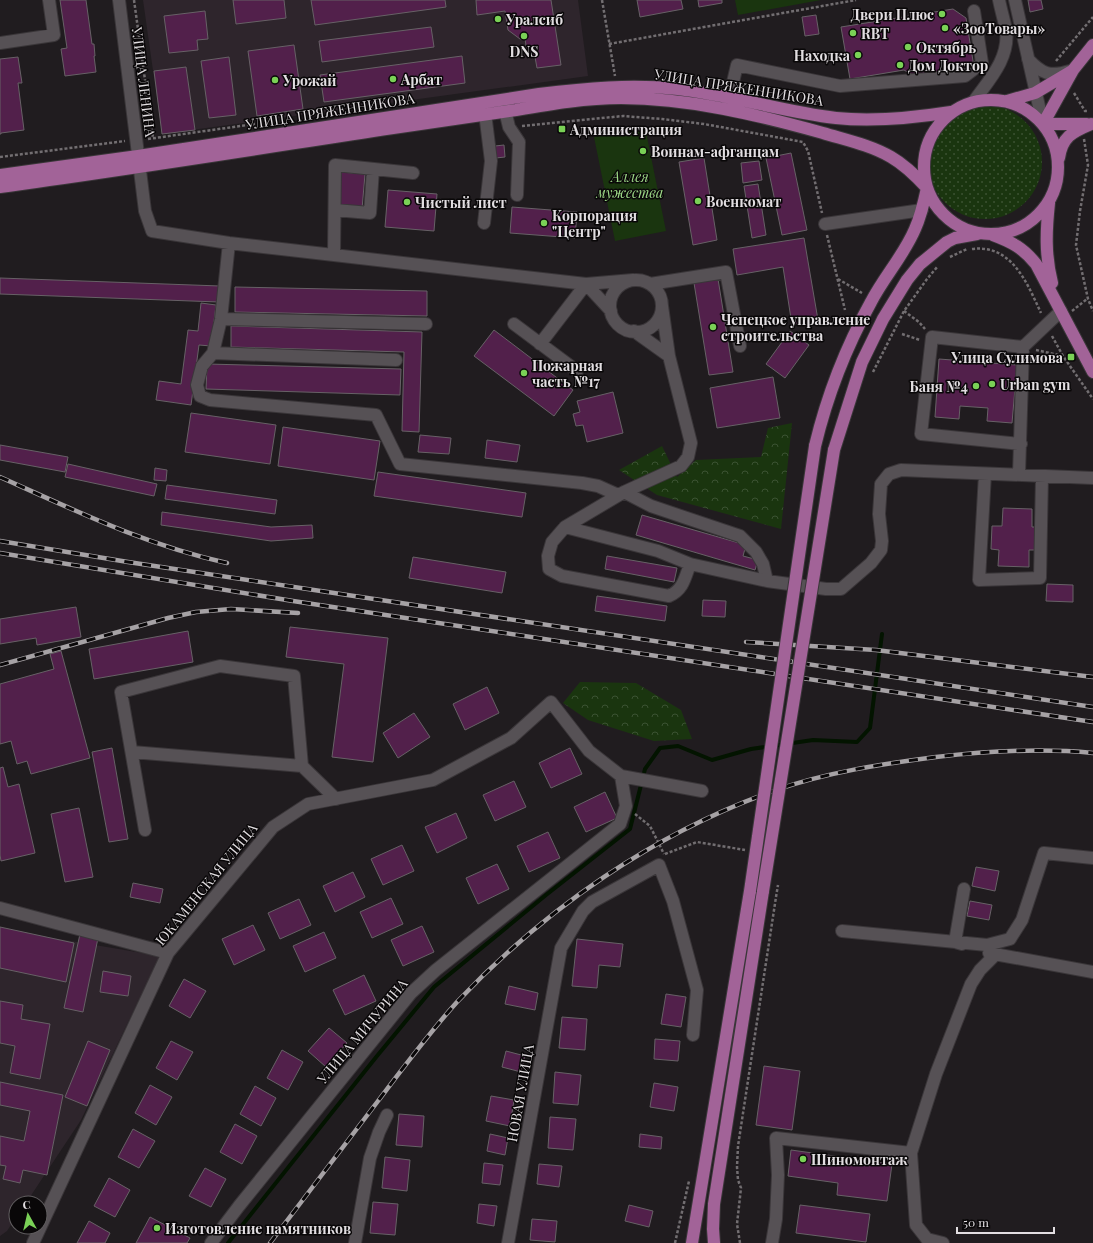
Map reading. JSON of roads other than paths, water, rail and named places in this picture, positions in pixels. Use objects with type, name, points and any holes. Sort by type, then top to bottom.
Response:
[{"type":"main road","points":[[1043,124],[1073,70],[1093,45]]},
{"type":"main road","points":[[1007,101],[1035,93],[1073,70]]},
{"type":"main road","name":"УЛИЦА ПРЯЖЕННИКОВА","points":[[0,187],[139,162],[504,105],[599,87],[635,86],[679,90],[729,98],[802,113],[838,118],[876,120],[951,112]]},
{"type":"main road","name":"УЛИЦА ПРЯЖЕННИКОВА","points":[[504,105],[558,104],[620,98],[687,104],[727,110],[797,126],[860,144],[894,159],[912,172],[927,188]]},
{"type":"main road","points":[[1058,162],[1053,140],[1043,124],[1028,111],[1014,104],[1007,101],[994,100],[974,101],[951,112],[937,125],[928,142],[923,163],[924,176],[931,199],[940,211],[952,222],[964,229],[985,234],[1017,245],[1027,253],[1036,264],[1093,372]]},
{"type":"main road","points":[[1043,124],[1087,125]]},
{"type":"main road","points":[[1059,306],[1047,264],[1046,231],[1049,201],[1058,176],[1060,148],[1065,140],[1074,132],[1087,125]]},
{"type":"main road","name":"УЛИЦА ПРЯЖЕННИКОВА","points":[[0,175],[139,162]]},
{"type":"main road","points":[[692,1243],[750,891],[814,446],[829,397],[848,350],[871,301],[915,230],[922,210],[927,188]]},
{"type":"main road","points":[[714,1243],[714,1204],[834,450],[862,362],[883,318],[907,280],[920,264],[947,242],[966,235],[1005,232],[1024,225],[1040,213],[1049,201]]},
{"type":"street","points":[[0,43],[54,35],[49,0]]},
{"type":"street","name":"УЛИЦА ЛЕНИНА","points":[[119,0],[145,211],[152,231],[229,243]]},
{"type":"street","points":[[974,101],[1002,60],[1006,46],[1006,31],[999,0]]},
{"type":"street","points":[[1015,0],[1043,124]]},
{"type":"street","points":[[727,110],[736,66],[840,86],[965,76],[982,63],[974,11]]},
{"type":"street","points":[[1027,58],[1038,69],[1049,74],[1059,74],[1073,70]]},
{"type":"street","points":[[504,105],[510,127],[519,142],[516,195]]},
{"type":"street","points":[[484,223],[491,161],[485,108]]},
{"type":"street","points":[[334,255],[335,165],[413,173]]},
{"type":"street","points":[[335,210],[370,212],[373,169]]},
{"type":"street","points":[[825,224],[922,210]]},
{"type":"street","points":[[690,564],[684,581],[677,593],[669,596],[562,576],[549,569],[548,556],[552,542],[565,527],[621,493],[681,466],[688,457],[691,443],[669,356],[661,298],[657,290],[650,284],[642,280],[633,280],[586,284],[229,243],[221,319],[213,353],[202,366],[197,385],[200,396],[210,400],[376,416],[400,464],[582,483],[621,493],[651,506],[740,536],[756,552],[763,564],[767,581]]},
{"type":"street","points":[[650,284],[726,272],[740,346]]},
{"type":"street","points":[[611,311],[612,298],[618,288],[625,282],[633,280]]},
{"type":"street","points":[[586,284],[611,311],[614,319],[619,325],[626,329],[642,331],[650,328],[656,323],[661,315],[662,306]]},
{"type":"street","points":[[540,344],[586,284]]},
{"type":"street","points":[[1020,474],[1023,347],[1059,306]]},
{"type":"street","points":[[221,319],[426,324]]},
{"type":"street","points":[[514,324],[577,371]]},
{"type":"street","points":[[634,331],[669,356]]},
{"type":"street","points":[[1021,444],[921,434],[932,337],[1023,347]]},
{"type":"street","points":[[213,353],[396,360]]},
{"type":"street","points":[[565,527],[658,551],[690,564],[767,581],[826,589],[841,589],[870,563],[881,550],[882,541],[879,514],[881,484],[889,474],[901,470],[1093,478]]},
{"type":"street","points":[[985,474],[979,580],[1040,578],[1042,476]]},
{"type":"street","points":[[145,830],[121,692],[220,666],[294,676],[302,766]]},
{"type":"street","name":"ЮКАМЕНСКАЯ УЛИЦА","points":[[33,1243],[168,953],[273,826],[308,804],[433,780],[511,738],[551,702],[588,751],[621,776]]},
{"type":"street","points":[[132,752],[302,766],[336,799]]},
{"type":"street","points":[[621,776],[702,791]]},
{"type":"street","name":"УЛИЦА МИЧУРИНА","points":[[211,1243],[239,1206],[411,993],[436,970],[620,824],[626,806],[621,776]]},
{"type":"street","points":[[842,931],[987,945],[1010,939],[1022,920],[1044,853],[1093,858]]},
{"type":"street","name":"НОВАЯ УЛИЦА","points":[[508,1243],[561,948],[584,911],[592,902],[659,865],[673,900],[697,990],[693,1035]]},
{"type":"street","points":[[955,942],[964,889]]},
{"type":"street","points":[[0,908],[168,953]]},
{"type":"street","points":[[955,942],[995,955],[1093,972]]},
{"type":"street","points":[[943,1243],[927,1239],[916,1225],[911,1152],[936,1074],[971,984],[980,970],[995,955]]},
{"type":"street","points":[[355,1243],[370,1158],[387,1115]]},
{"type":"street","points":[[772,1243],[776,1219],[778,1175],[776,1138],[911,1152]]},
{"type":"waterway","points":[[228,1243],[434,987],[546,895],[630,829],[645,769],[660,748],[678,746],[712,760],[751,749],[813,740],[857,742],[870,728],[882,634]]},
{"type":"railway","points":[[0,477],[140,537],[197,556],[227,563]]},
{"type":"railway","points":[[0,541],[128,562],[1093,707]]},
{"type":"railway","points":[[0,553],[293,601],[1093,722]]},
{"type":"railway","points":[[0,665],[168,618],[196,612],[231,609],[298,613]]},
{"type":"railway","points":[[746,642],[876,650],[1093,677]]},
{"type":"railway","points":[[270,1243],[407,1063],[457,1002],[527,935],[604,877],[645,851],[687,828],[731,808],[776,790],[835,773],[936,757],[975,753],[1034,750],[1093,753]]},
{"type":"place","name":"Двери Плюс","points":[[942,14]]},
{"type":"place","name":"Уралсиб","points":[[498,19]]},
{"type":"place","name":"«ЗооТовары»","points":[[945,28]]},
{"type":"place","name":"RBT","points":[[853,33]]},
{"type":"place","name":"DNS","points":[[524,36]]},
{"type":"place","name":"Октябрь","points":[[908,47]]},
{"type":"place","name":"Находка","points":[[858,55]]},
{"type":"place","name":"Дом Доктор","points":[[900,65]]},
{"type":"place","name":"Арбат","points":[[393,79]]},
{"type":"place","name":"Урожай","points":[[275,80]]},
{"type":"place","name":"Администрация","points":[[562,129]]},
{"type":"place","name":"Воинам-афганцам","points":[[643,151]]},
{"type":"place","name":"Военкомат","points":[[698,201]]},
{"type":"place","name":"Чистый лист","points":[[407,202]]},
{"type":"place","name":"Корпорация \"Центр\"","points":[[544,223]]},
{"type":"place","name":"Чепецкое управление строительства","points":[[713,327]]},
{"type":"place","name":"Улица Сулимова","points":[[1071,357]]},
{"type":"place","name":"Пожарная часть №17","points":[[524,373]]},
{"type":"place","name":"Urban gym","points":[[992,384]]},
{"type":"place","name":"Баня №4","points":[[976,386]]},
{"type":"place","name":"Шиномонтаж","points":[[803,1159]]},
{"type":"place","name":"Изготовление памятников","points":[[157,1228]]},
{"type":"park label","name":"Аллея мужества","points":[[630,184]]}]
